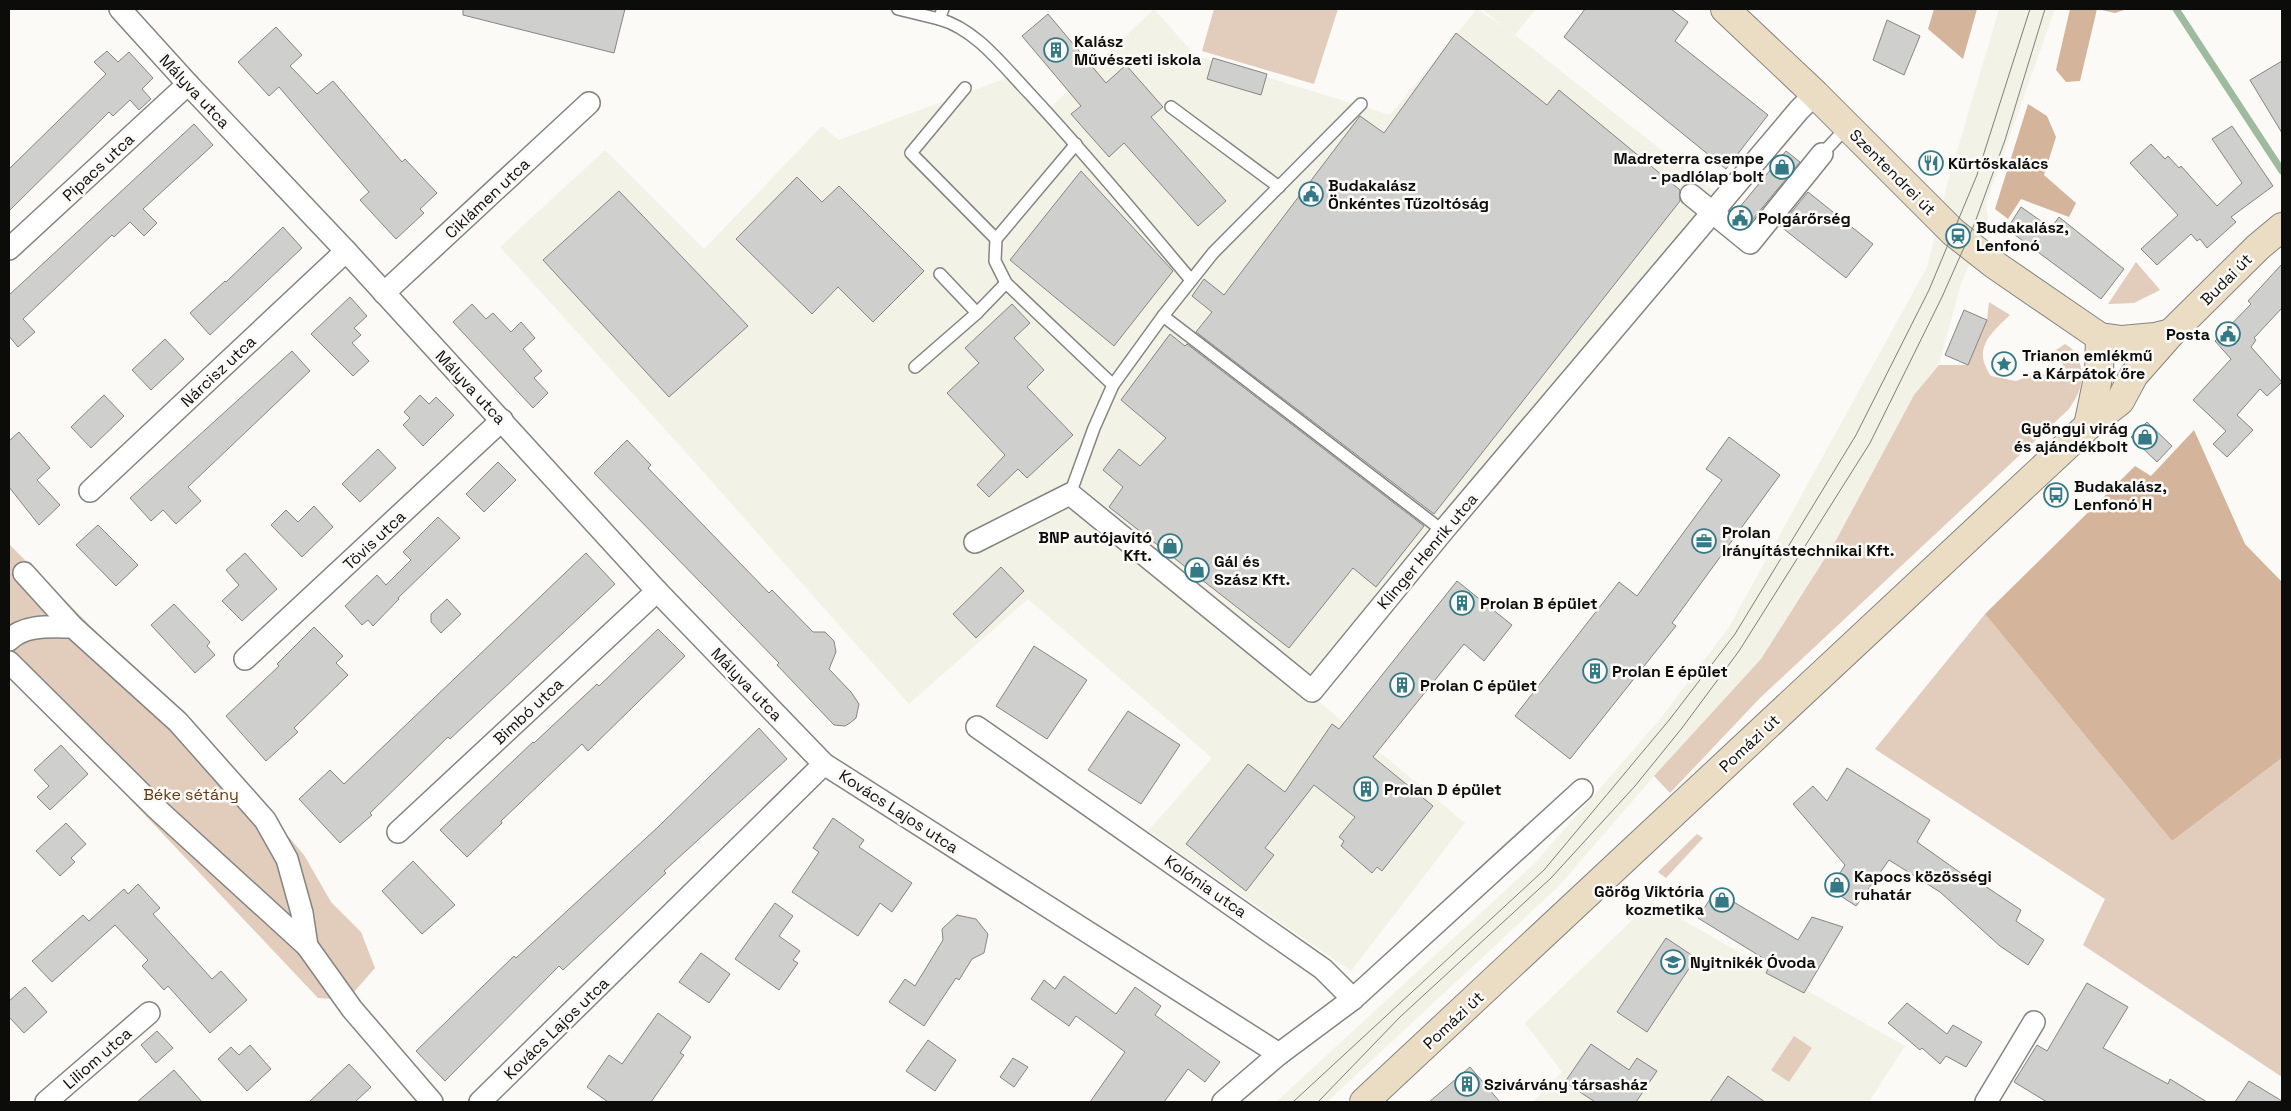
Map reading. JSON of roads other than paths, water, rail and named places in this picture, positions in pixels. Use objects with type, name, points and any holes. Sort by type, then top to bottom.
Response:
[{"type":"main road","name":"Szentendrei út","points":[[1725,9],[1815,94],[1966,243],[2111,338]]},
{"type":"main road","name":"Budai út","points":[[2134,376],[2171,333],[2280,234]]},
{"type":"main road","points":[[2111,338],[2155,337],[2171,333]]},
{"type":"main road","points":[[2088,426],[2100,366],[2111,338]]},
{"type":"main road","points":[[2111,338],[2131,358],[2134,376]]},
{"type":"main road","name":"Pomázi út","points":[[1364,1102],[2088,426],[2120,401],[2134,376]]},
{"type":"street","name":"Mályva utca","points":[[120,9],[502,420],[657,591],[824,764]]},
{"type":"street","name":"Pipacs utca","points":[[9,249],[188,84]]},
{"type":"street","name":"Klinger Henrik utca","points":[[1070,494],[1312,690],[1443,531],[1799,110],[1815,94]]},
{"type":"street","name":"Ciklámen utca","points":[[384,293],[589,103]]},
{"type":"street","points":[[1691,195],[1750,243],[1822,154]]},
{"type":"street","name":"Nárcisz utca","points":[[90,491],[346,251]]},
{"type":"street","name":"Tövis utca","points":[[245,660],[502,420]]},
{"type":"street","points":[[975,542],[1070,494]]},
{"type":"street","points":[[24,573],[73,627],[178,722],[265,820],[287,859],[302,913],[306,946]]},
{"type":"street","name":"Bimbó utca","points":[[398,832],[657,591]]},
{"type":"street","points":[[9,640],[16,633],[43,626],[73,627]]},
{"type":"street","points":[[9,662],[157,809],[306,946],[352,1009],[432,1102]]},
{"type":"street","name":"Kolónia utca","points":[[977,727],[1323,968],[1353,999]]},
{"type":"street","name":"Kovács Lajos utca","points":[[480,1102],[824,764],[1279,1054]]},
{"type":"street","points":[[1223,1102],[1279,1054],[1353,999],[1582,790]]},
{"type":"street","name":"Liliom utca","points":[[46,1102],[149,1013]]},
{"type":"street","points":[[1986,1102],[2034,1022]]},
{"type":"lane","points":[[898,9],[941,14],[984,46],[1076,144],[1192,280]]},
{"type":"lane","points":[[964,88],[911,153],[996,238]]},
{"type":"lane","points":[[1070,494],[1094,428],[1113,385],[1163,316],[1213,253],[1280,187],[1317,146],[1361,104]]},
{"type":"lane","points":[[1171,107],[1280,187]]},
{"type":"lane","points":[[1822,154],[1847,127]]},
{"type":"lane","points":[[1076,144],[996,238],[995,261],[1006,284],[1113,385]]},
{"type":"lane","points":[[940,274],[977,313]]},
{"type":"lane","points":[[915,367],[977,313],[1006,284]]},
{"type":"lane","points":[[1163,316],[1443,531]]},
{"type":"waterway","points":[[2176,9],[2282,171]]},
{"type":"tram line","points":[[1293,1102],[1544,870],[1670,719],[1735,634],[1856,435],[1929,290],[1977,175],[2030,9]]},
{"type":"tram line","points":[[1318,1102],[1400,1017],[1551,878],[1635,786],[1682,728],[1739,651],[1870,443],[1942,297],[1974,225],[2005,140],[2045,9]]},
{"type":"place","name":"Kalász Művészeti iskola","points":[[1056,50]]},
{"type":"place","name":"Kürtőskalács","points":[[1931,163]]},
{"type":"place","name":"Madreterra csempe - padlólap bolt","points":[[1782,167]]},
{"type":"place","name":"Budakalász Önkéntes Tűzoltóság","points":[[1311,194]]},
{"type":"place","name":"Polgárőrség","points":[[1740,218]]},
{"type":"place","name":"Budakalász, Lenfonó","points":[[1958,236]]},
{"type":"place","name":"Posta","points":[[2228,334]]},
{"type":"place","name":"Trianon emlékmű - a Kárpátok őre","points":[[2004,364]]},
{"type":"place","name":"Gyöngyi virág és ajándékbolt","points":[[2145,437]]},
{"type":"place","name":"Budakalász, Lenfonó H","points":[[2056,495]]},
{"type":"place","name":"Prolan Irányítástechnikai Kft.","points":[[1704,541]]},
{"type":"place","name":"BNP autójavító Kft.","points":[[1170,546]]},
{"type":"place","name":"Gál és Szász Kft.","points":[[1197,570]]},
{"type":"place","name":"Prolan B épület","points":[[1462,603]]},
{"type":"place","name":"Prolan E épület","points":[[1595,671]]},
{"type":"place","name":"Prolan C épület","points":[[1402,685]]},
{"type":"place","name":"Prolan D épület","points":[[1366,789]]},
{"type":"place","name":"Kapocs közösségi ruhatár","points":[[1837,885]]},
{"type":"place","name":"Görög Viktória kozmetika","points":[[1722,900]]},
{"type":"place","name":"Nyitnikék Óvoda","points":[[1673,962]]},
{"type":"place","name":"Szivárvány társasház","points":[[1467,1084]]},
{"type":"park label","name":"Béke sétány","points":[[191,794]]}]
